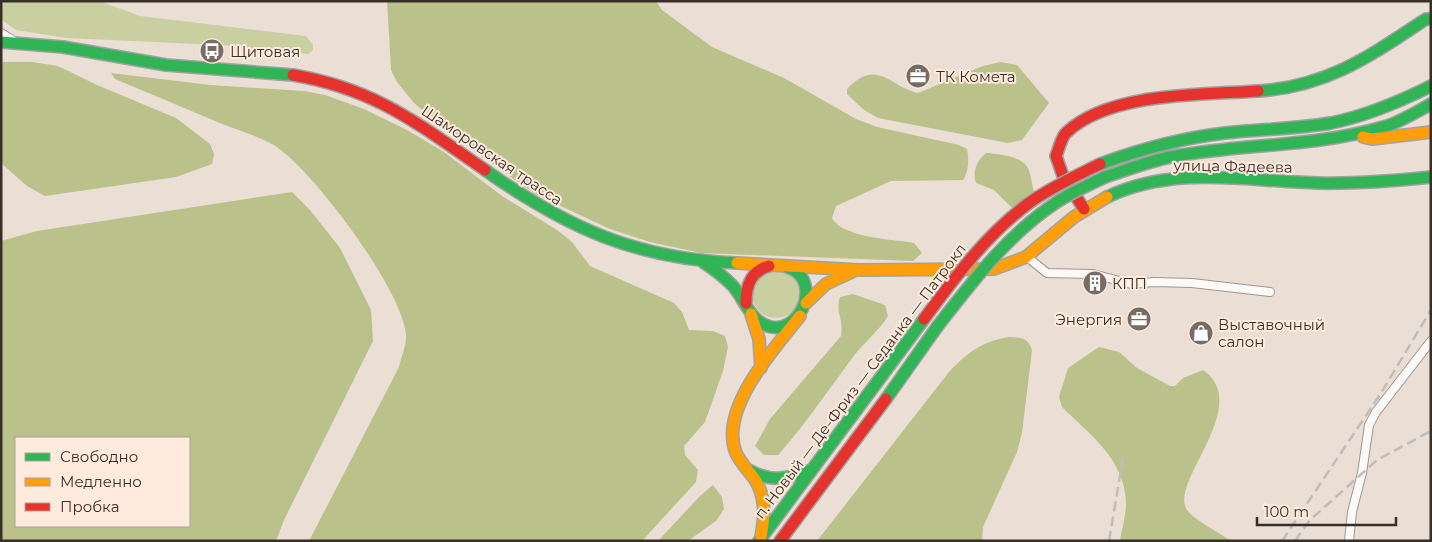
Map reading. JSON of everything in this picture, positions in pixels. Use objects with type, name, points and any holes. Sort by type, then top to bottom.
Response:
[{"type":"main road","points":[[1084,209],[1056,158],[1060,141],[1069,129],[1094,114],[1160,97],[1266,92],[1326,79],[1350,69],[1426,19],[1431,18]]},
{"type":"main road","name":"Шаморовская трасса","points":[[1,42],[16,42],[170,65],[269,72],[339,85],[367,95],[415,121],[519,194],[558,218],[598,237],[637,250],[699,260],[861,270],[983,270],[1014,263],[1026,256]]},
{"type":"main road","name":"п. Новый — Де-Фриз — Седанка — Патрокл","points":[[760,539],[972,255],[1004,222],[1048,190],[1100,164],[1133,152],[1209,135],[1287,128],[1350,118],[1408,97],[1431,86]]},
{"type":"main road","name":"п. Новый — Де-Фриз — Седанка — Патрокл","points":[[780,541],[851,448],[937,327],[985,266],[1017,232],[1056,202],[1106,177],[1170,157],[1228,149],[1291,145],[1355,134],[1385,127],[1431,104]]},
{"type":"main road","points":[[1355,134],[1372,139],[1431,132]]},
{"type":"main road","name":"улица Фадеева","points":[[1026,256],[1084,209],[1124,189],[1163,179],[1210,178],[1319,183],[1386,181],[1431,177]]},
{"type":"main road","points":[[699,260],[728,280],[748,308],[766,325],[784,326],[800,316]]},
{"type":"main road","points":[[761,368],[759,340],[748,308],[747,286],[756,272],[765,266],[776,264],[790,268],[801,276],[806,289],[806,303]]},
{"type":"main road","points":[[760,539],[765,514],[764,498],[733,445],[732,427],[735,412],[761,368],[800,316],[806,303],[832,280],[850,271],[861,270]]},
{"type":"main road","points":[[746,467],[757,475],[776,481],[811,470]]},
{"type":"street","points":[[1,33],[16,42]]},
{"type":"street","points":[[1026,256],[1047,273],[1093,274],[1131,284],[1192,282],[1270,292]]},
{"type":"street","points":[[1349,541],[1352,512],[1362,473],[1369,425],[1376,412],[1431,341]]},
{"type":"green space","points":[[1,1],[99,1],[140,16],[306,36],[313,45],[313,50],[308,54],[220,45],[66,38],[16,30],[1,19]]},
{"type":"green space","points":[[387,1],[656,1],[662,10],[712,47],[784,78],[856,119],[877,127],[959,145],[967,149],[966,173],[963,180],[891,181],[836,206],[832,218],[846,230],[857,234],[914,243],[922,253],[913,261],[701,253],[650,242],[610,229],[535,194],[453,136],[414,103],[397,82],[391,70]]},
{"type":"green space","points":[[1,62],[32,62],[58,66],[97,85],[176,118],[210,144],[214,154],[212,164],[176,177],[45,196],[27,186],[1,163]]},
{"type":"green space","points":[[1000,62],[1017,65],[1049,103],[1022,140],[1008,143],[878,118],[864,110],[847,94],[847,89],[867,75],[883,77],[918,93],[983,66]]},
{"type":"green space","points":[[111,73],[210,85],[304,91],[325,95],[364,109],[407,130],[444,152],[502,196],[557,230],[572,242],[590,266],[674,303],[682,312],[689,330],[713,331],[725,336],[728,347],[723,371],[705,422],[684,446],[685,455],[698,470],[696,482],[642,541],[309,541],[399,367],[406,337],[402,317],[374,263],[353,232],[309,177],[289,157],[266,141],[115,79]]},
{"type":"green space","points":[[986,153],[1009,156],[1025,164],[1029,171],[1034,192],[1014,208],[994,190],[976,183],[976,166]]},
{"type":"green space","points":[[292,192],[310,210],[340,248],[371,310],[373,341],[284,520],[276,541],[1,541],[1,241],[37,231]]},
{"type":"green space","points":[[771,270],[781,270],[793,277],[800,289],[800,299],[793,311],[781,318],[771,318],[763,314],[756,307],[752,299],[752,289],[756,281],[763,274]]},
{"type":"green space","points":[[853,294],[885,305],[888,316],[857,352],[778,455],[764,455],[755,446],[770,419],[841,336],[842,330],[838,307],[840,297]]},
{"type":"green space","points":[[1009,337],[1026,340],[1032,350],[1022,433],[1017,452],[983,527],[982,541],[817,541],[949,372],[976,349],[990,342]]},
{"type":"green space","points":[[1099,347],[1119,352],[1137,368],[1170,386],[1175,386],[1183,378],[1203,370],[1216,385],[1219,403],[1215,423],[1184,498],[1190,514],[1231,541],[1120,541],[1126,503],[1120,473],[1104,449],[1062,407],[1059,397],[1068,368]]},
{"type":"green space","points":[[713,485],[722,497],[724,509],[717,520],[688,541],[658,541],[700,496]]},
{"type":"railway","points":[[1282,541],[1381,393],[1431,310]]},
{"type":"railway","points":[[1295,541],[1309,521],[1377,460],[1431,431]]},
{"type":"railway","points":[[1109,541],[1123,458]]},
{"type":"traffic: fast","points":[[1258,91],[1283,88],[1327,76],[1366,57],[1426,19],[1431,19]]},
{"type":"traffic: fast","points":[[1,42],[63,47],[166,65],[293,75]]},
{"type":"traffic: fast","points":[[1100,164],[1146,149],[1193,138],[1225,133],[1318,125],[1357,117],[1407,98],[1431,86]]},
{"type":"traffic: fast","points":[[1105,177],[1146,163],[1171,157],[1224,149],[1330,139],[1356,134],[1395,123],[1431,104]]},
{"type":"traffic: fast","points":[[485,170],[545,208],[574,224],[604,237],[667,255],[737,263]]},
{"type":"traffic: fast","points":[[937,327],[992,260],[1022,229],[1063,198],[1105,177]]},
{"type":"traffic: fast","points":[[1107,197],[1133,187],[1158,181],[1184,178],[1210,177],[1331,183],[1374,182],[1431,177]]},
{"type":"traffic: fast","points":[[703,262],[733,286],[758,321],[771,327],[781,327],[797,317],[805,300],[806,290],[804,281],[797,272],[785,266]]},
{"type":"traffic: fast","points":[[759,541],[924,319]]},
{"type":"traffic: fast","points":[[886,399],[937,327]]},
{"type":"traffic: fast","points":[[751,471],[766,477],[781,478],[811,470]]},
{"type":"traffic: slow","points":[[1363,137],[1372,139],[1431,132]]},
{"type":"traffic: slow","points":[[737,263],[859,270],[994,269],[1026,257],[1074,217],[1107,197]]},
{"type":"traffic: slow","points":[[806,303],[826,284],[854,271]]},
{"type":"traffic: slow","points":[[751,314],[759,339],[761,368]]},
{"type":"traffic: slow","points":[[761,537],[764,514],[763,499],[754,478],[736,453],[733,436],[735,418],[752,380],[800,316]]},
{"type":"traffic: jam","points":[[293,75],[349,89],[373,99],[417,123],[485,170]]},
{"type":"traffic: jam","points":[[1084,209],[1063,176],[1056,156],[1065,134],[1085,119],[1107,109],[1158,98],[1258,91]]},
{"type":"traffic: jam","points":[[924,319],[972,257],[999,228],[1029,203],[1046,192],[1100,164]]},
{"type":"traffic: jam","points":[[746,303],[747,290],[754,275],[769,266]]},
{"type":"traffic: jam","points":[[780,541],[886,399]]},
{"type":"place","name":"Щитовая","points":[[212,51]]},
{"type":"place","name":"ТК Комета","points":[[918,76]]},
{"type":"place","name":"КПП","points":[[1095,283]]},
{"type":"place","name":"Энергия","points":[[1139,319]]},
{"type":"place","name":"Выставочный салон","points":[[1201,333]]}]
